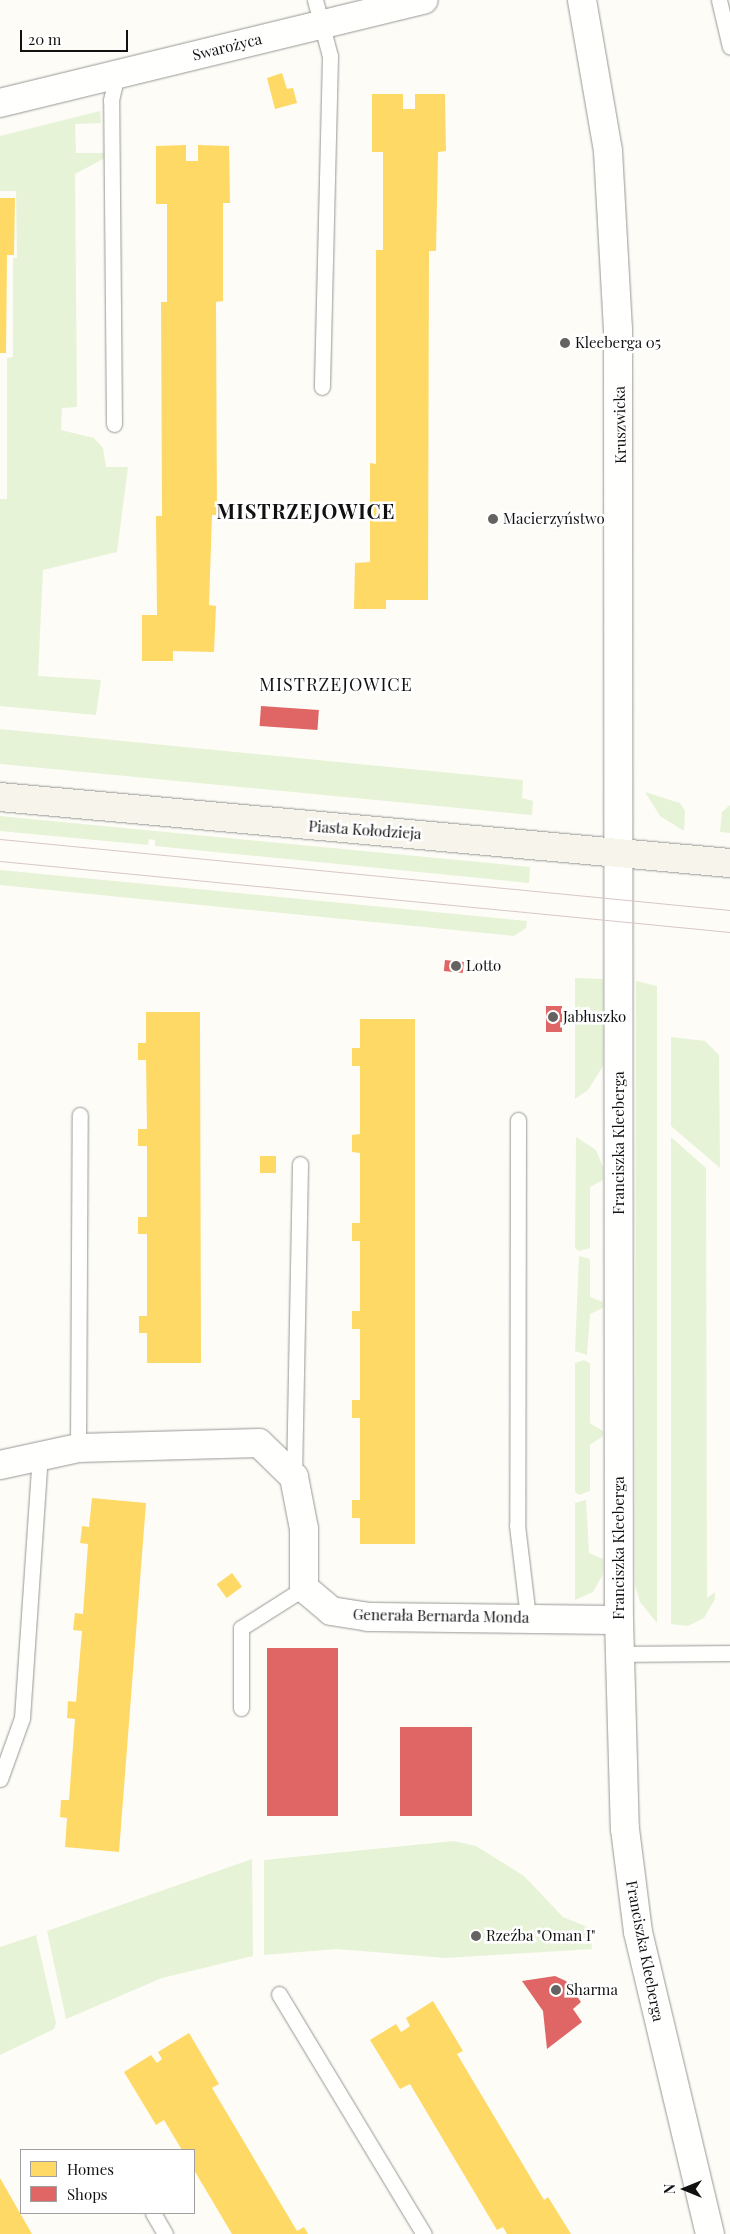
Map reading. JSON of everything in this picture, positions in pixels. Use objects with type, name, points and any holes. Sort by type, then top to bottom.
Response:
[{"type":"street","name":"Swarożyca","points":[[0,103],[117,74],[318,12],[424,0]]},
{"type":"street","name":"Kruszwicka","points":[[582,0],[608,152],[615,240],[621,852]]},
{"type":"street","name":"Piasta Kołodzieja","points":[[0,797],[730,863]]},
{"type":"street","name":"Franciszka Kleeberga","points":[[621,852],[619,1654],[631,1889],[710,2234]]},
{"type":"street","points":[[0,1465],[78,1448],[258,1443],[294,1477],[304,1529],[304,1588]]},
{"type":"street","name":"Generała Bernarda Monda","points":[[304,1588],[331,1611],[368,1617],[528,1617],[619,1620]]},
{"type":"lane","points":[[719,0],[730,47]]},
{"type":"lane","points":[[318,12],[330,56],[322,387]]},
{"type":"lane","points":[[114,424],[112,100],[117,74]]},
{"type":"lane","points":[[78,1448],[80,1116]]},
{"type":"lane","points":[[518,1120],[517,1524],[528,1617]]},
{"type":"lane","points":[[294,1477],[300,1164]]},
{"type":"lane","points":[[0,1779],[22,1718],[40,1456]]},
{"type":"lane","points":[[241,1708],[241,1628],[304,1588]]},
{"type":"lane","points":[[619,1654],[730,1653]]},
{"type":"lane","points":[[279,1994],[424,2234]]},
{"type":"lane","points":[[154,2214],[165,2234]]},
{"type":"green space","points":[[100,111],[101,123],[75,124],[76,153],[105,153],[105,158],[75,174],[77,407],[62,408],[61,430],[94,438],[103,448],[106,467],[128,467],[117,552],[43,570],[38,676],[101,680],[96,715],[0,706],[0,499],[7,499],[7,358],[13,357],[13,258],[17,258],[16,191],[0,191],[0,136]]},
{"type":"green space","points":[[0,729],[523,780],[522,798],[533,801],[532,815],[0,764]]},
{"type":"green space","points":[[645,792],[680,803],[685,811],[684,831],[660,816]]},
{"type":"green space","points":[[730,805],[730,833],[720,832],[722,812]]},
{"type":"green space","points":[[0,816],[530,867],[529,883],[155,846],[155,840],[149,839],[148,845],[0,831]]},
{"type":"green space","points":[[0,870],[527,921],[526,928],[514,936],[0,885]]},
{"type":"green space","points":[[575,978],[603,979],[603,1066],[588,1090],[575,1099]]},
{"type":"green space","points":[[636,981],[657,986],[657,1623],[640,1602],[635,1585]]},
{"type":"green space","points":[[671,1037],[705,1041],[719,1055],[720,1168],[671,1126]]},
{"type":"green space","points":[[576,1137],[596,1150],[603,1167],[603,1180],[590,1187],[590,1248],[579,1251],[575,1248]]},
{"type":"green space","points":[[671,1137],[706,1168],[707,1598],[715,1592],[715,1599],[704,1618],[688,1626],[671,1624]]},
{"type":"green space","points":[[579,1256],[590,1259],[590,1297],[603,1302],[603,1308],[590,1314],[587,1355],[575,1351]]},
{"type":"green space","points":[[584,1360],[590,1363],[590,1423],[603,1431],[603,1436],[590,1445],[590,1491],[579,1495],[575,1492],[575,1363]]},
{"type":"green space","points":[[586,1500],[589,1553],[603,1559],[603,1574],[593,1592],[575,1600],[575,1503]]},
{"type":"green space","points":[[454,1841],[476,1846],[524,1876],[563,1917],[590,1928],[592,1949],[446,1958],[337,1949],[264,1955],[264,1860]]},
{"type":"green space","points":[[252,1859],[253,1956],[162,1978],[66,2019],[47,1931]]},
{"type":"green space","points":[[36,1935],[56,2023],[54,2029],[0,2055],[0,1947]]},
{"type":"building: Homes","points":[[282,73],[287,89],[293,88],[297,103],[275,109],[267,78]]},
{"type":"building: Homes","points":[[372,94],[403,94],[403,109],[415,109],[415,94],[445,94],[446,151],[438,152],[436,251],[429,251],[428,600],[386,600],[386,609],[354,609],[355,563],[370,562],[370,463],[376,464],[376,250],[383,250],[383,152],[372,152]]},
{"type":"building: Homes","points":[[186,145],[186,161],[198,161],[198,145],[229,146],[230,203],[223,203],[223,301],[216,302],[217,515],[212,515],[209,605],[216,606],[214,652],[173,651],[173,661],[142,661],[142,615],[157,615],[156,516],[162,516],[161,302],[167,302],[167,204],[156,204],[156,146]]},
{"type":"building: Homes","points":[[0,198],[15,198],[14,255],[7,255],[6,353],[0,353]]},
{"type":"building: Homes","points":[[146,1012],[200,1012],[201,1363],[147,1363],[147,1333],[139,1333],[139,1316],[147,1316],[147,1234],[138,1234],[138,1217],[147,1217],[147,1146],[138,1146],[138,1129],[147,1129],[146,1060],[138,1060],[138,1043],[146,1043]]},
{"type":"building: Homes","points":[[360,1019],[415,1019],[415,1544],[360,1544],[360,1518],[352,1518],[352,1500],[360,1500],[360,1418],[352,1418],[352,1400],[360,1400],[360,1329],[352,1329],[352,1311],[360,1311],[360,1241],[352,1241],[352,1223],[360,1223],[360,1153],[352,1152],[352,1135],[360,1134],[360,1066],[352,1066],[352,1048],[360,1048]]},
{"type":"building: Homes","points":[[260,1156],[276,1156],[276,1173],[260,1173]]},
{"type":"building: Homes","points":[[92,1498],[146,1503],[119,1852],[65,1847],[67,1818],[60,1817],[61,1800],[69,1800],[75,1719],[67,1718],[68,1701],[76,1702],[82,1631],[73,1630],[75,1613],[83,1614],[88,1544],[80,1543],[82,1526],[89,1527]]},
{"type":"building: Homes","points":[[232,1573],[242,1587],[227,1598],[217,1584]]},
{"type":"building: Homes","points":[[433,2001],[463,2051],[457,2054],[544,2200],[548,2197],[571,2234],[507,2234],[503,2227],[497,2230],[410,2084],[400,2089],[370,2040],[396,2024],[401,2032],[406,2029],[410,2026],[406,2018]]},
{"type":"building: Homes","points":[[189,2033],[219,2084],[212,2088],[297,2231],[304,2227],[308,2234],[232,2234],[195,2172],[195,2149],[181,2149],[164,2120],[156,2125],[124,2072],[151,2055],[157,2063],[162,2059],[158,2052]]},
{"type":"building: Homes","points":[[0,2178],[32,2234],[0,2234]]},
{"type":"building: Shops","points":[[261,706],[319,710],[317,730],[260,726]]},
{"type":"building: Shops","points":[[445,960],[464,962],[463,973],[444,971]]},
{"type":"building: Shops","points":[[546,1006],[562,1006],[562,1032],[546,1032]]},
{"type":"building: Shops","points":[[267,1648],[338,1648],[338,1816],[267,1816]]},
{"type":"building: Shops","points":[[400,1727],[472,1727],[472,1816],[400,1816]]},
{"type":"building: Shops","points":[[555,1976],[566,1981],[581,2002],[573,2009],[582,2022],[547,2049],[543,2011],[522,1981]]},
{"type":"tram line","points":[[0,839],[730,910]]},
{"type":"tram line","points":[[0,861],[730,932]]},
{"type":"place","name":"Kleeberga 05","points":[[565,343]]},
{"type":"place","name":"Macierzyństwo","points":[[493,519]]},
{"type":"place","name":"Lotto","points":[[456,966]]},
{"type":"place","name":"Jabłuszko","points":[[553,1017]]},
{"type":"place","name":"Rzeźba \"Oman I\"","points":[[476,1936]]},
{"type":"place","name":"Sharma","points":[[556,1990]]},
{"type":"district","name":"MISTRZEJOWICE","points":[[306,510]]},
{"type":"district","name":"MISTRZEJOWICE","points":[[336,684]]}]
